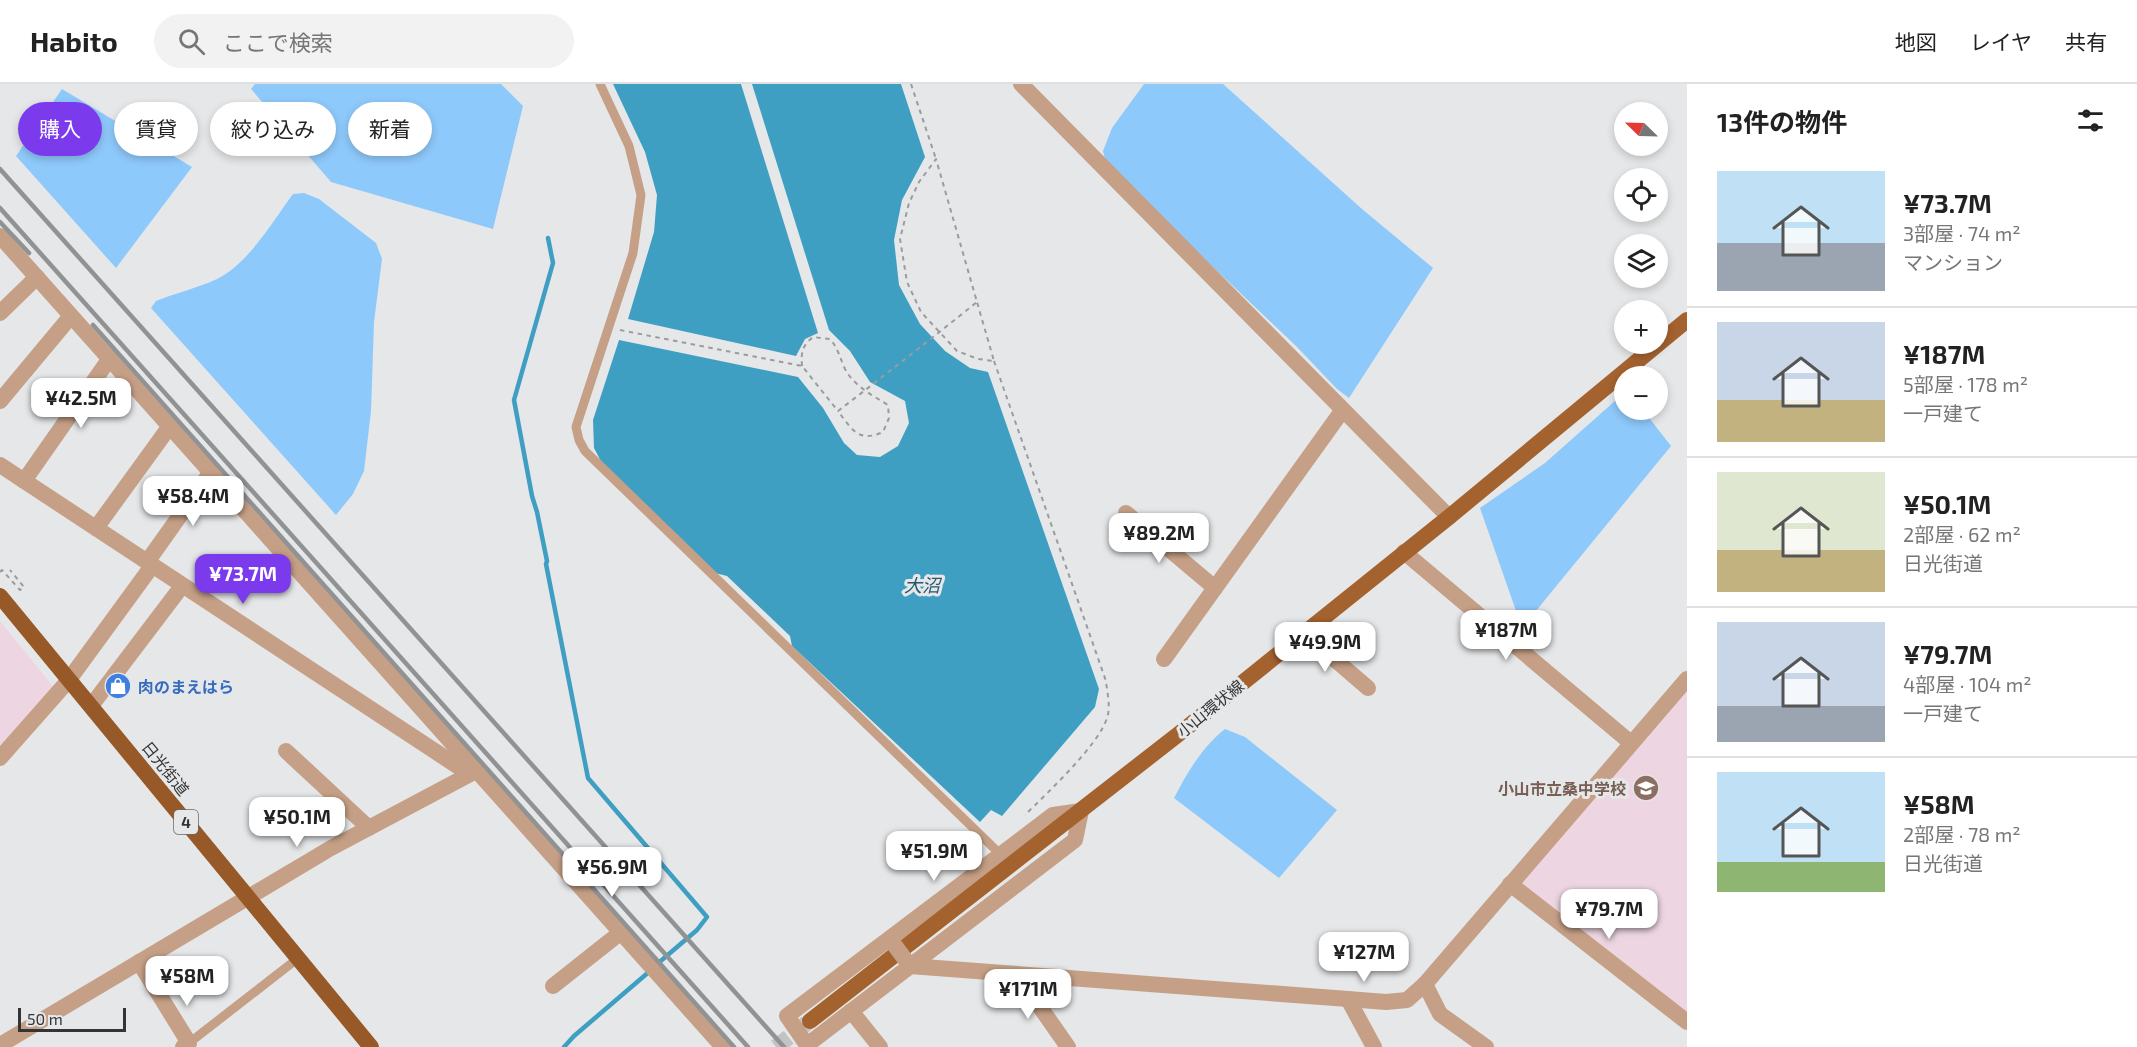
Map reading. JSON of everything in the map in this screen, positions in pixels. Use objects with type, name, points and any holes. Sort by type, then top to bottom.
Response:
[{"type":"highway","name":"日光街道","points":[[0,596],[371,1047]]},
{"type":"main road","name":"小山環状線","points":[[810,1021],[1081,811],[1304,633],[1449,517],[1687,320]]},
{"type":"street","points":[[1021,84],[1449,517]]},
{"type":"street","points":[[0,236],[723,1047]]},
{"type":"street","points":[[0,261],[12,249]]},
{"type":"street","points":[[0,313],[37,277]]},
{"type":"street","points":[[0,401],[71,316]]},
{"type":"street","points":[[24,481],[110,358]]},
{"type":"street","points":[[1164,659],[1342,411]]},
{"type":"street","points":[[96,528],[170,426]]},
{"type":"street","points":[[0,465],[462,769],[476,771]]},
{"type":"street","points":[[0,758],[68,681],[211,472]]},
{"type":"street","points":[[1126,513],[1215,588]]},
{"type":"street","points":[[1404,552],[1631,743]]},
{"type":"street","points":[[91,706],[182,586]]},
{"type":"street","points":[[1304,633],[1368,688]]},
{"type":"street","points":[[890,939],[910,966],[1386,1002],[1407,1000],[1425,984],[1687,679]]},
{"type":"street","points":[[286,751],[369,828]]},
{"type":"street","points":[[0,1045],[331,848],[476,771]]},
{"type":"street","points":[[1081,811],[1075,840],[807,1045],[787,1016],[999,853],[1053,815],[1081,811]]},
{"type":"street","points":[[1510,884],[1687,1022]]},
{"type":"street","points":[[553,986],[620,933]]},
{"type":"street","points":[[139,962],[186,1045]]},
{"type":"street","points":[[1017,974],[1068,1047]]},
{"type":"street","points":[[1425,984],[1440,1014],[1486,1047]]},
{"type":"street","points":[[1348,999],[1374,1047]]},
{"type":"street","points":[[851,1011],[880,1047]]},
{"type":"lane","points":[[600,84],[629,146],[641,195],[633,253],[576,427],[579,440],[585,451],[999,853]]},
{"type":"lane","points":[[186,1045],[297,959]]},
{"type":"path","points":[[911,84],[936,159],[994,361],[1106,681],[1107,718],[1084,754],[1023,817]]},
{"type":"path","points":[[936,159],[919,182],[909,203],[900,239],[907,282],[921,312],[957,351],[978,359],[994,361]]},
{"type":"path","points":[[838,411],[977,302]]},
{"type":"path","points":[[609,327],[802,366]]},
{"type":"path","points":[[813,337],[830,339],[851,378],[888,405],[889,418],[883,432],[871,437],[860,436],[848,425],[802,366],[801,352],[813,337]]},
{"type":"path","points":[[1,571],[20,591],[24,587],[10,570]]},
{"type":"shaded area","points":[[255,84],[501,84],[523,106],[493,229],[331,182],[309,156],[336,156],[336,102],[262,102],[251,89]]},
{"type":"shaded area","points":[[1144,84],[1223,84],[1362,209],[1433,268],[1349,398],[1337,389],[1297,347],[1127,185],[1105,159],[1103,151],[1112,128]]},
{"type":"shaded area","points":[[62,89],[84,102],[53,102]]},
{"type":"shaded area","points":[[102,113],[114,120],[114,156],[174,156],[192,167],[116,268],[16,156],[18,153],[18,156],[102,156]]},
{"type":"shaded area","points":[[304,193],[319,199],[376,243],[382,259],[374,322],[371,411],[364,471],[353,494],[336,515],[151,308],[156,301],[210,282],[228,272],[259,241],[293,194]]},
{"type":"shaded area","points":[[1614,402],[1614,420],[1651,420],[1671,446],[1522,628],[1480,508],[1545,463]]},
{"type":"shaded area","points":[[0,621],[55,689],[0,751]]},
{"type":"shaded area","name":"小山市立桑中学校","points":[[1687,692],[1687,1015],[1521,883]]},
{"type":"shaded area","points":[[1225,729],[1245,737],[1337,810],[1279,878],[1174,798],[1202,752]]},
{"type":"water","points":[[613,84],[741,84],[818,333],[805,339],[796,356],[628,319],[654,232],[657,195],[645,152]]},
{"type":"water","name":"大沼","points":[[752,84],[901,84],[925,157],[902,200],[894,240],[899,285],[920,324],[945,351],[970,368],[988,372],[1099,689],[1095,707],[1002,816],[991,810],[980,822],[792,646],[790,636],[727,576],[715,573],[605,469],[594,448],[593,420],[619,340],[798,377],[823,408],[844,443],[857,455],[880,457],[898,446],[909,423],[905,401],[870,382],[850,351],[829,330]]},
{"type":"waterway","points":[[548,238],[553,263],[514,400],[588,778],[707,917],[697,930],[656,965]]},
{"type":"waterway","points":[[564,1047],[650,971]]},
{"type":"tunnel","points":[[776,1047],[807,1023]]},
{"type":"railway","points":[[0,169],[784,1047]]},
{"type":"railway","points":[[0,208],[748,1047]]},
{"type":"railway","points":[[0,222],[29,253]]},
{"type":"railway","points":[[93,325],[734,1047]]},
{"type":"place","name":"肉のまえはら","points":[[118,686]]},
{"type":"place","name":"小山市立桑中学校","points":[[1646,788]]}]
